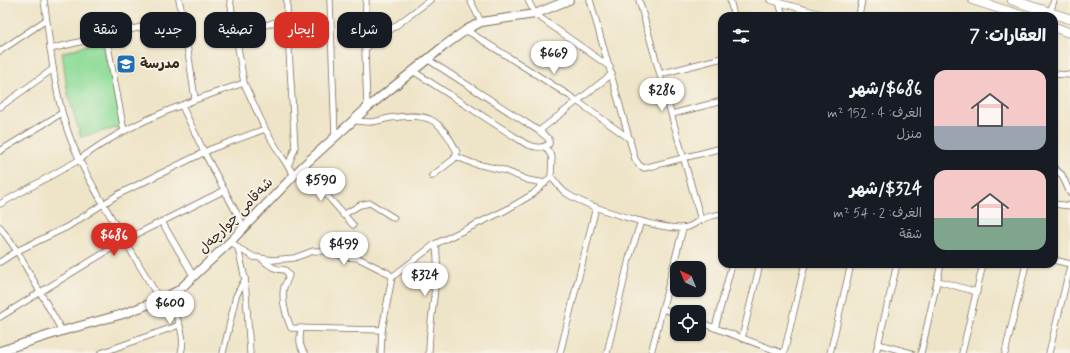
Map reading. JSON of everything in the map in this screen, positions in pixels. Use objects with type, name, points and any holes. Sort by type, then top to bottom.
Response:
[{"type":"highway","points":[[973,0],[1004,12]]},
{"type":"highway","points":[[1012,0],[1047,12]]},
{"type":"highway","points":[[1058,15],[1070,19]]},
{"type":"highway","points":[[1058,28],[1070,33]]},
{"type":"main road","name":"شەقامی چوارچەل","points":[[0,351],[62,331],[123,314],[180,290],[231,241],[302,167],[366,108],[427,59],[466,30],[481,22],[535,14],[568,0]]},
{"type":"street","points":[[45,0],[46,20],[53,69],[62,113],[79,160],[125,240],[164,298],[179,325],[183,339],[181,353]]},
{"type":"street","points":[[179,0],[182,12]]},
{"type":"street","points":[[230,0],[232,12]]},
{"type":"street","points":[[287,0],[287,12]]},
{"type":"street","points":[[330,0],[335,137]]},
{"type":"street","points":[[366,0],[366,108]]},
{"type":"street","points":[[365,49],[430,0]]},
{"type":"street","points":[[470,0],[481,22]]},
{"type":"street","points":[[528,0],[535,14],[610,67]]},
{"type":"street","points":[[590,0],[635,159],[639,165],[644,168],[718,149]]},
{"type":"street","points":[[639,0],[701,220]]},
{"type":"street","points":[[730,0],[733,12]]},
{"type":"street","points":[[770,0],[814,12]]},
{"type":"street","points":[[860,12],[862,0]]},
{"type":"street","points":[[1050,12],[1054,0]]},
{"type":"street","points":[[779,2],[782,12]]},
{"type":"street","points":[[0,50],[46,20]]},
{"type":"street","points":[[466,30],[577,100],[630,139]]},
{"type":"street","points":[[50,49],[80,42]]},
{"type":"street","points":[[108,48],[124,131]]},
{"type":"street","points":[[188,48],[195,99]]},
{"type":"street","points":[[238,48],[244,83],[265,128],[294,175]]},
{"type":"street","points":[[288,166],[295,148],[289,48]]},
{"type":"street","points":[[413,71],[526,144],[537,147],[546,146],[550,142],[549,139],[539,131],[427,59]]},
{"type":"street","points":[[660,74],[718,59]]},
{"type":"street","points":[[0,107],[53,69]]},
{"type":"street","points":[[539,131],[612,74]]},
{"type":"street","points":[[1058,74],[1070,75]]},
{"type":"street","points":[[0,204],[79,160],[90,151],[124,131],[195,99],[244,83]]},
{"type":"street","points":[[672,114],[718,102]]},
{"type":"street","points":[[182,106],[204,152],[244,227]]},
{"type":"street","points":[[0,152],[62,113]]},
{"type":"street","points":[[353,120],[369,122],[403,116],[417,116],[434,121],[444,130],[457,152],[454,159],[432,176]]},
{"type":"street","points":[[0,262],[17,251],[67,227],[119,194],[204,152],[265,128]]},
{"type":"street","points":[[381,353],[382,330],[392,277],[435,244],[502,212],[533,194],[551,177],[552,157],[546,146]]},
{"type":"street","points":[[455,156],[472,163],[503,170],[528,180],[545,183]]},
{"type":"street","points":[[302,167],[353,225]]},
{"type":"street","points":[[1058,172],[1062,175],[1070,193]]},
{"type":"street","points":[[551,177],[565,193],[585,204],[660,226],[684,228],[694,225],[711,216],[718,215]]},
{"type":"street","points":[[0,317],[125,240],[225,190]]},
{"type":"street","points":[[343,215],[360,205],[370,203],[394,218]]},
{"type":"street","points":[[1058,204],[1070,206]]},
{"type":"street","points":[[560,353],[596,207]]},
{"type":"street","points":[[607,353],[629,259],[641,221]]},
{"type":"street","points":[[162,222],[194,276]]},
{"type":"street","points":[[0,227],[17,251],[62,331]]},
{"type":"street","points":[[651,353],[684,228]]},
{"type":"street","points":[[231,241],[238,248],[263,260],[286,260],[313,251],[327,251],[345,257],[358,258],[388,273],[392,277]]},
{"type":"street","points":[[429,353],[438,267],[438,254],[435,244]]},
{"type":"street","points":[[238,248],[245,280],[250,353]]},
{"type":"street","points":[[263,260],[269,265],[288,272],[289,275],[283,294],[286,316],[291,328],[382,330]]},
{"type":"street","points":[[1058,261],[1070,264]]},
{"type":"street","points":[[715,328],[731,268]]},
{"type":"street","points":[[742,338],[759,268]]},
{"type":"street","points":[[706,325],[783,353],[804,268]]},
{"type":"street","points":[[830,353],[850,268]]},
{"type":"street","points":[[876,353],[896,268]]},
{"type":"street","points":[[921,353],[941,268]]},
{"type":"street","points":[[962,353],[982,268]]},
{"type":"street","points":[[1005,353],[1025,268]]},
{"type":"street","points":[[1049,353],[1070,268]]},
{"type":"street","points":[[222,353],[236,296],[245,280]]},
{"type":"street","points":[[938,281],[977,292]]},
{"type":"street","points":[[663,309],[670,312]]},
{"type":"street","points":[[101,353],[179,325]]},
{"type":"street","points":[[301,328],[301,345],[305,353]]},
{"type":"street","points":[[878,344],[910,353]]},
{"type":"green space","points":[[80,47],[104,48],[123,126],[81,137],[68,95],[62,53]]},
{"type":"place","name":"مدرسة","points":[[126,64]]}]
